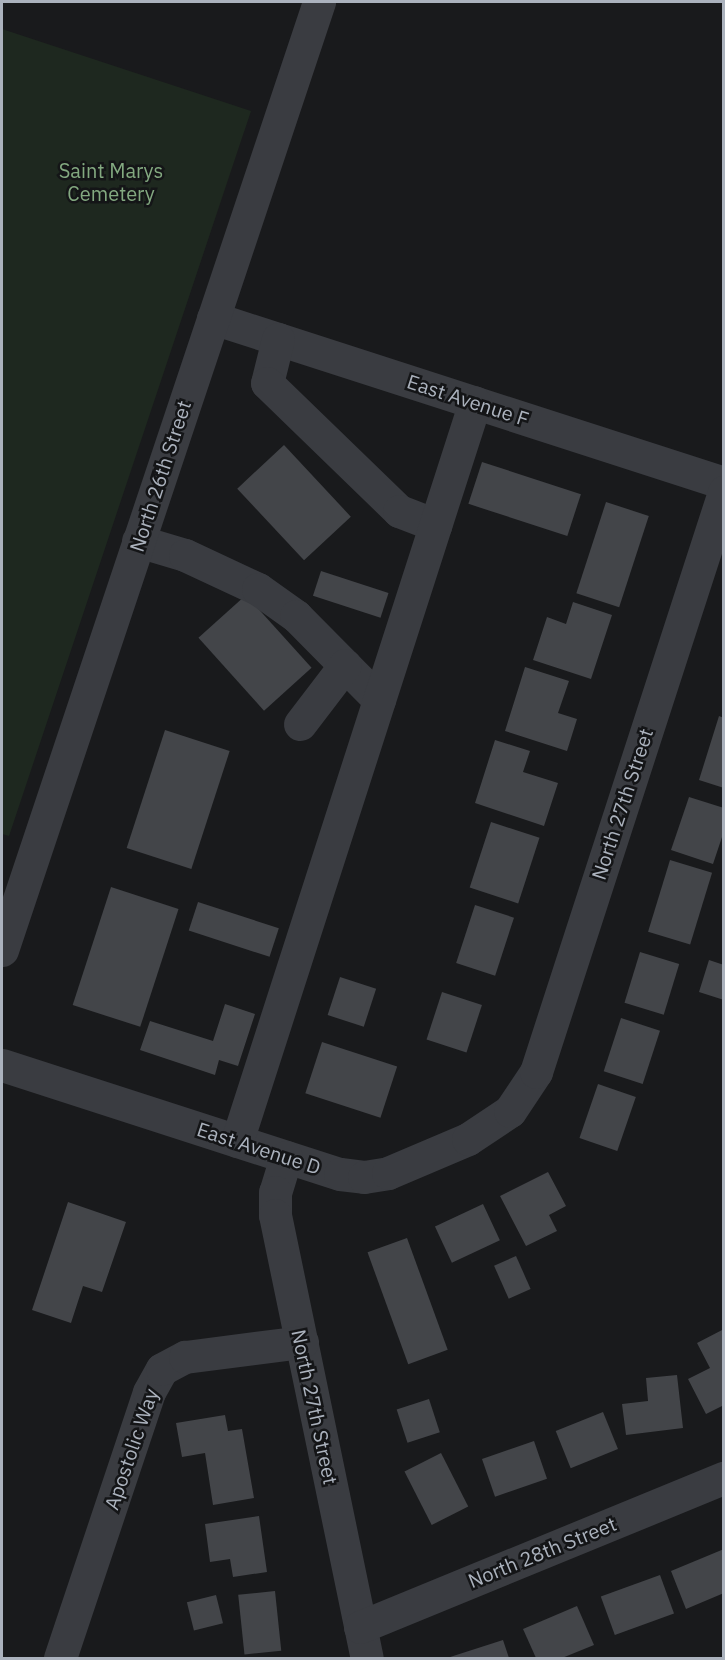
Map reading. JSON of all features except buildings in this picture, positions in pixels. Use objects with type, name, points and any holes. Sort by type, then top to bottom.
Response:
[{"type":"street","name":"North 26th Street","points":[[2,950],[15,863],[138,541],[319,2]]},
{"type":"street","name":"East Avenue F","points":[[213,318],[723,483]]},
{"type":"street","points":[[278,339],[267,383],[399,512],[435,525]]},
{"type":"street","points":[[237,1141],[475,402]]},
{"type":"street","name":"North 27th Street","points":[[510,1111],[536,1072],[723,492]]},
{"type":"street","points":[[138,541],[185,555],[258,590],[296,616],[379,700]]},
{"type":"street","points":[[300,724],[345,665]]},
{"type":"street","name":"East Avenue D","points":[[2,1065],[340,1174],[364,1177],[388,1173],[468,1138],[510,1111]]},
{"type":"street","name":"North 27th Street","points":[[286,1157],[275,1192],[276,1215],[367,1659]]},
{"type":"street","name":"Apostolic Way","points":[[64,1646],[149,1392],[162,1369],[185,1357],[302,1342]]},
{"type":"street","name":"North 28th Street","points":[[360,1627],[723,1478]]},
{"type":"green space","name":"Saint Marys Cemetery","points":[[2,29],[251,111],[9,836],[2,834]]}]
